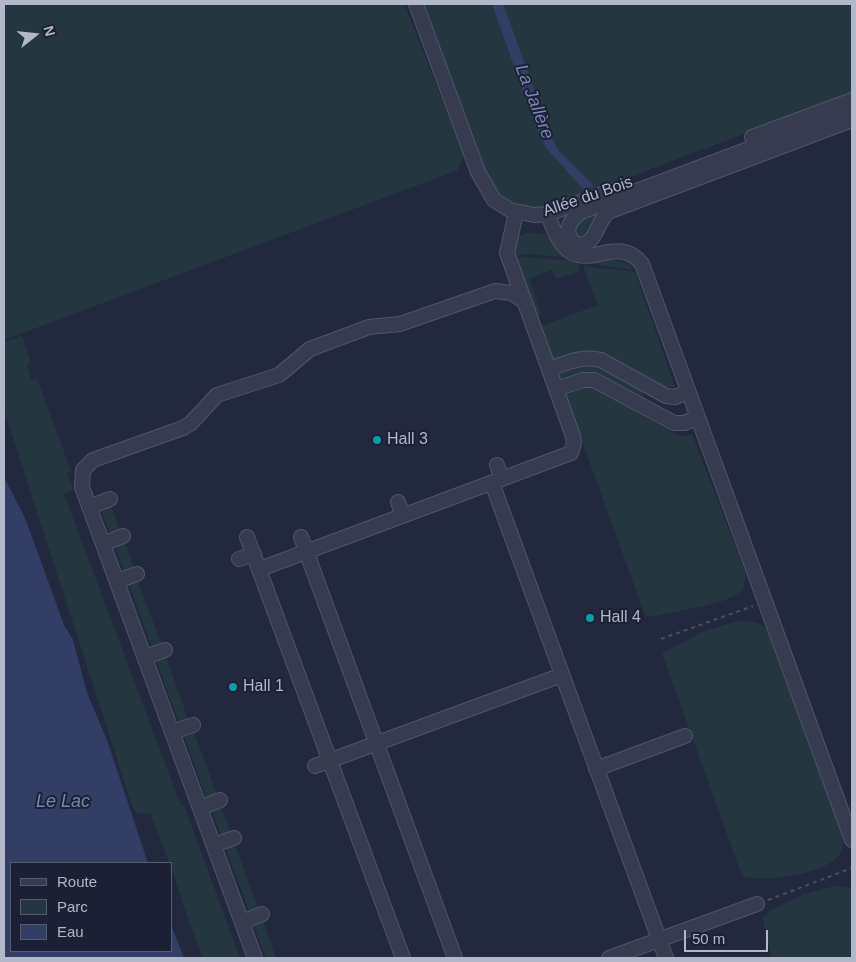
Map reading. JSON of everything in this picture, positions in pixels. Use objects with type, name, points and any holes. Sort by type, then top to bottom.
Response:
[{"type":"street","name":"Allée du Bois","points":[[416,4],[485,187],[494,200],[516,213],[548,214],[852,100]]},
{"type":"street","points":[[852,110],[581,212],[570,223],[567,231],[569,237],[574,243],[585,244],[591,242],[602,217],[608,212],[852,120]]},
{"type":"street","points":[[260,569],[571,453],[574,443],[573,436],[524,301],[507,248],[516,213]]},
{"type":"street","points":[[548,214],[559,242],[573,254],[581,256],[605,252],[621,253],[634,257],[642,264],[687,392],[852,840]]},
{"type":"street","points":[[256,958],[89,507],[81,480],[83,470],[88,463],[183,428],[191,423],[217,395],[284,373],[310,349],[369,327],[400,324],[495,291],[512,293],[524,301]]},
{"type":"street","points":[[549,369],[578,360],[593,358],[601,360],[666,396],[675,397],[687,392]]},
{"type":"street","points":[[556,389],[583,380],[594,380],[674,423],[684,423],[697,418]]},
{"type":"street","points":[[497,465],[497,481],[562,676],[666,958]]},
{"type":"street","points":[[89,507],[110,499]]},
{"type":"street","points":[[398,502],[403,516]]},
{"type":"street","points":[[103,544],[123,536]]},
{"type":"street","points":[[247,537],[403,958]]},
{"type":"street","points":[[301,537],[455,958]]},
{"type":"street","points":[[239,559],[254,554]]},
{"type":"street","points":[[117,581],[137,574]]},
{"type":"street","points":[[145,657],[165,650]]},
{"type":"street","points":[[315,766],[562,676]]},
{"type":"street","points":[[172,732],[193,725]]},
{"type":"street","points":[[596,769],[685,736]]},
{"type":"street","points":[[200,808],[220,800]]},
{"type":"street","points":[[214,845],[234,838]]},
{"type":"street","points":[[609,958],[757,904]]},
{"type":"street","points":[[242,922],[262,914]]},
{"type":"path","points":[[661,639],[765,602]]},
{"type":"path","points":[[757,904],[852,868]]},
{"type":"green space","points":[[4,4],[404,4],[464,155],[458,170],[4,340]]},
{"type":"green space","points":[[423,4],[852,4],[852,93],[553,206],[534,210],[503,201],[489,182]]},
{"type":"green space","points":[[599,211],[591,229],[584,238],[575,235],[575,227],[588,213]]},
{"type":"green space","points":[[526,233],[546,234],[557,250],[566,257],[527,254],[513,257],[518,238]]},
{"type":"green space","points":[[521,257],[567,260],[578,264],[580,271],[556,279],[552,270],[529,279],[541,314],[537,316],[515,259]]},
{"type":"green space","points":[[611,259],[626,263],[635,270],[580,262]]},
{"type":"green space","points":[[583,266],[635,272],[675,387],[665,387],[608,354],[601,352],[580,352],[552,360],[540,325],[545,325],[598,305]]},
{"type":"green space","points":[[22,336],[31,363],[27,365],[31,380],[37,378],[71,471],[67,473],[73,490],[64,494],[181,806],[184,806],[240,958],[203,958],[183,904],[172,862],[169,862],[151,814],[138,813],[133,808],[4,410],[4,342]]},
{"type":"green space","points":[[585,365],[616,374],[643,392],[644,398],[590,371],[560,379],[559,375],[562,371]]},
{"type":"green space","points":[[587,386],[595,388],[676,435],[685,436],[692,434],[745,572],[743,589],[741,591],[734,596],[712,604],[651,617],[645,615],[565,394]]},
{"type":"green space","points":[[111,506],[120,531],[110,533],[101,509]]},
{"type":"green space","points":[[125,543],[134,568],[124,571],[116,549]]},
{"type":"green space","points":[[138,582],[161,643],[152,647],[129,585]]},
{"type":"green space","points":[[738,621],[756,622],[766,628],[842,836],[842,850],[835,860],[811,871],[796,875],[765,878],[742,876],[662,653],[702,632]]},
{"type":"green space","points":[[166,657],[188,719],[179,722],[156,660]]},
{"type":"green space","points":[[194,732],[217,795],[206,797],[184,736]]},
{"type":"green space","points":[[221,807],[230,832],[221,835],[213,813]]},
{"type":"green space","points":[[235,845],[258,908],[249,911],[226,849]]},
{"type":"green space","points":[[834,886],[852,888],[852,958],[772,958],[762,917],[769,914],[768,911],[805,894]]},
{"type":"green space","points":[[263,921],[276,958],[266,958],[253,924]]},
{"type":"water","name":"La Jallère","points":[[492,4],[503,4],[553,140],[559,151],[594,186],[584,190],[546,148],[535,125]]},
{"type":"water","name":"Le Lac","points":[[4,477],[25,518],[64,625],[73,640],[87,693],[107,740],[148,862],[10,862],[10,952],[172,952],[172,928],[184,958],[4,958]]},
{"type":"place","name":"Hall 3","points":[[377,440]]},
{"type":"place","name":"Hall 4","points":[[590,618]]},
{"type":"place","name":"Hall 1","points":[[233,687]]}]
